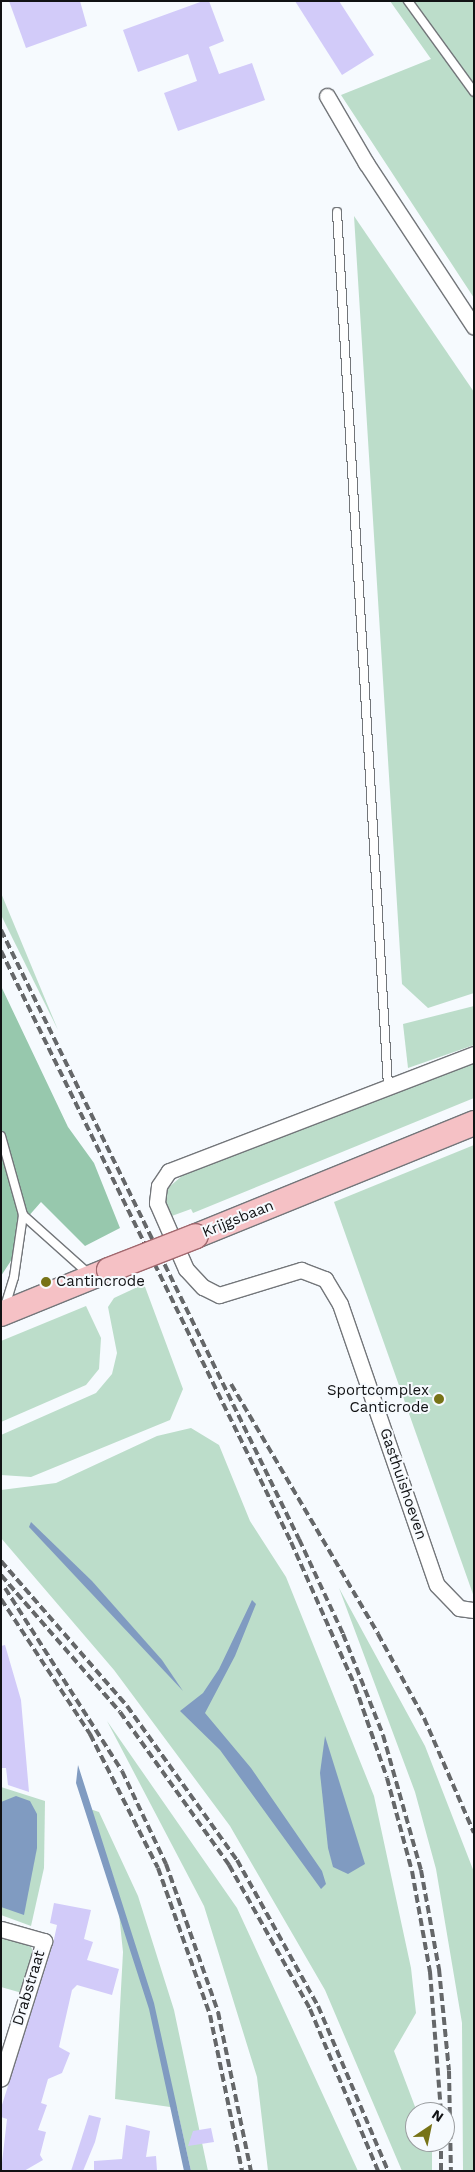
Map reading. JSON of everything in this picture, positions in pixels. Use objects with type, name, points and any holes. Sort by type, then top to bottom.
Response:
[{"type":"main road","name":"Krijgsbaan","points":[[2,1314],[474,1123]]},
{"type":"street","points":[[327,96],[366,163],[474,327]]},
{"type":"street","points":[[388,1085],[474,1054]]},
{"type":"street","name":"Gasthuishoeven","points":[[388,1085],[169,1171],[159,1186],[160,1216],[186,1268],[203,1287],[226,1294],[300,1270],[314,1272],[334,1291],[437,1585],[460,1608],[474,1610]]},
{"type":"street","name":"Drabstraat","points":[[1,1929],[44,1941],[1,2078]]},
{"type":"lane","points":[[408,1],[474,92]]},
{"type":"lane","points":[[337,212],[388,1085]]},
{"type":"lane","points":[[1,1136],[23,1215],[14,1277],[2,1314]]},
{"type":"lane","points":[[23,1215],[100,1273]]},
{"type":"green space","points":[[390,1],[474,1],[474,298],[341,95],[431,59]]},
{"type":"green space","points":[[354,216],[474,392],[474,993],[428,1008],[402,984]]},
{"type":"green space","points":[[1,893],[58,1030],[1,915]]},
{"type":"green space","points":[[1,986],[68,1127],[94,1163],[120,1228],[85,1246],[41,1202],[19,1227],[16,1253],[1,1276]]},
{"type":"green space","points":[[474,1006],[474,1045],[408,1068],[403,1024]]},
{"type":"green space","points":[[474,1060],[474,1098],[193,1213],[191,1209],[169,1217],[164,1208],[168,1188],[183,1175]]},
{"type":"green space","name":"Sportcomplex Canticrode","points":[[474,1145],[474,1597],[334,1202]]},
{"type":"green space","points":[[144,1284],[183,1389],[170,1420],[31,1477],[1,1475],[1,1435],[96,1393],[112,1374],[117,1353],[108,1307],[114,1298]]},
{"type":"green space","points":[[86,1306],[101,1338],[99,1369],[86,1385],[1,1422],[1,1341]]},
{"type":"green space","points":[[191,1428],[219,1445],[250,1521],[286,1577],[374,1796],[411,1968],[416,2013],[394,2051],[413,2102],[405,2102],[405,2152],[432,2152],[432,2171],[402,2171],[325,1990],[230,1826],[114,1670],[1,1538],[1,1490],[56,1483],[157,1436]]},
{"type":"green space","points":[[339,1588],[425,1746],[474,1872],[474,2171],[463,2171],[462,2023],[436,1869],[415,1792]]},
{"type":"green space","points":[[107,1721],[237,1908],[358,2171],[268,2171],[257,2077],[204,1906]]},
{"type":"green space","points":[[1,1787],[45,1801],[44,1868],[31,1926],[1,1915]]},
{"type":"green space","points":[[90,1809],[99,1812],[138,1896],[174,2010],[208,2171],[191,2171],[177,2108],[115,2099],[123,1952],[116,1885]]},
{"type":"green space","points":[[1,1936],[31,1947],[34,1953],[22,1993],[1,1987]]},
{"type":"water","points":[[31,1522],[92,1581],[162,1660],[183,1691],[29,1527]]},
{"type":"water","points":[[252,1600],[256,1604],[235,1656],[205,1713],[251,1768],[322,1871],[326,1884],[321,1889],[220,1750],[180,1711],[203,1693],[219,1669]]},
{"type":"water","points":[[325,1736],[365,1864],[348,1874],[333,1867],[328,1848],[320,1773]]},
{"type":"water","points":[[78,1765],[154,2003],[191,2171],[184,2171],[149,2009],[76,1783]]},
{"type":"water","points":[[16,1796],[30,1801],[37,1814],[37,1848],[24,1915],[1,1907],[1,1802]]},
{"type":"building","points":[[9,1],[80,1],[87,26],[26,48]]},
{"type":"building","points":[[203,1],[209,1],[224,41],[209,47],[219,74],[252,63],[265,100],[178,131],[164,93],[197,81],[188,54],[138,72],[123,30]]},
{"type":"building","points":[[295,1],[339,1],[374,55],[342,75]]},
{"type":"building","points":[[5,1645],[21,1700],[29,1792],[8,1785],[6,1768],[1,1768],[1,1646]]},
{"type":"building","points":[[54,1903],[91,1910],[84,1939],[93,1942],[87,1960],[119,1969],[112,1995],[77,1985],[72,1990],[59,2047],[70,2053],[62,2073],[48,2079],[41,2103],[47,2105],[38,2130],[46,2132],[40,2155],[43,2160],[24,2171],[1,2171],[7,2119],[1,2117],[1,2108],[53,1944],[57,1925],[50,1923]]},
{"type":"building","points":[[89,2115],[101,2118],[95,2142],[83,2171],[71,2171]]},
{"type":"building","points":[[126,2125],[150,2131],[146,2157],[156,2156],[157,2171],[94,2171],[94,2161],[122,2159]]},
{"type":"building","points":[[211,2128],[214,2142],[188,2146],[193,2131]]},
{"type":"railway","points":[[1,930],[299,1539],[343,1634],[383,1735],[421,1870],[439,1969],[449,2071],[451,2171]]},
{"type":"railway","points":[[1,951],[291,1542],[355,1686],[387,1778],[412,1871],[430,1972],[440,2102]]},
{"type":"railway","points":[[231,1384],[378,1634],[424,1718],[474,1833]]},
{"type":"railway","points":[[1,1561],[127,1706],[237,1860],[318,2006],[388,2171]]},
{"type":"railway","points":[[1,1575],[120,1712],[229,1865],[310,2009],[378,2171]]},
{"type":"railway","points":[[5,1588],[122,1771],[166,1864],[218,2012],[251,2171]]},
{"type":"railway","points":[[1,1599],[90,1734],[158,1868],[210,2015],[242,2171]]},
{"type":"railway","points":[[441,2152],[441,2171]]},
{"type":"place","name":"Cantincrode","points":[[46,1282]]},
{"type":"place","name":"Sportcomplex Canticrode","points":[[439,1399]]}]
